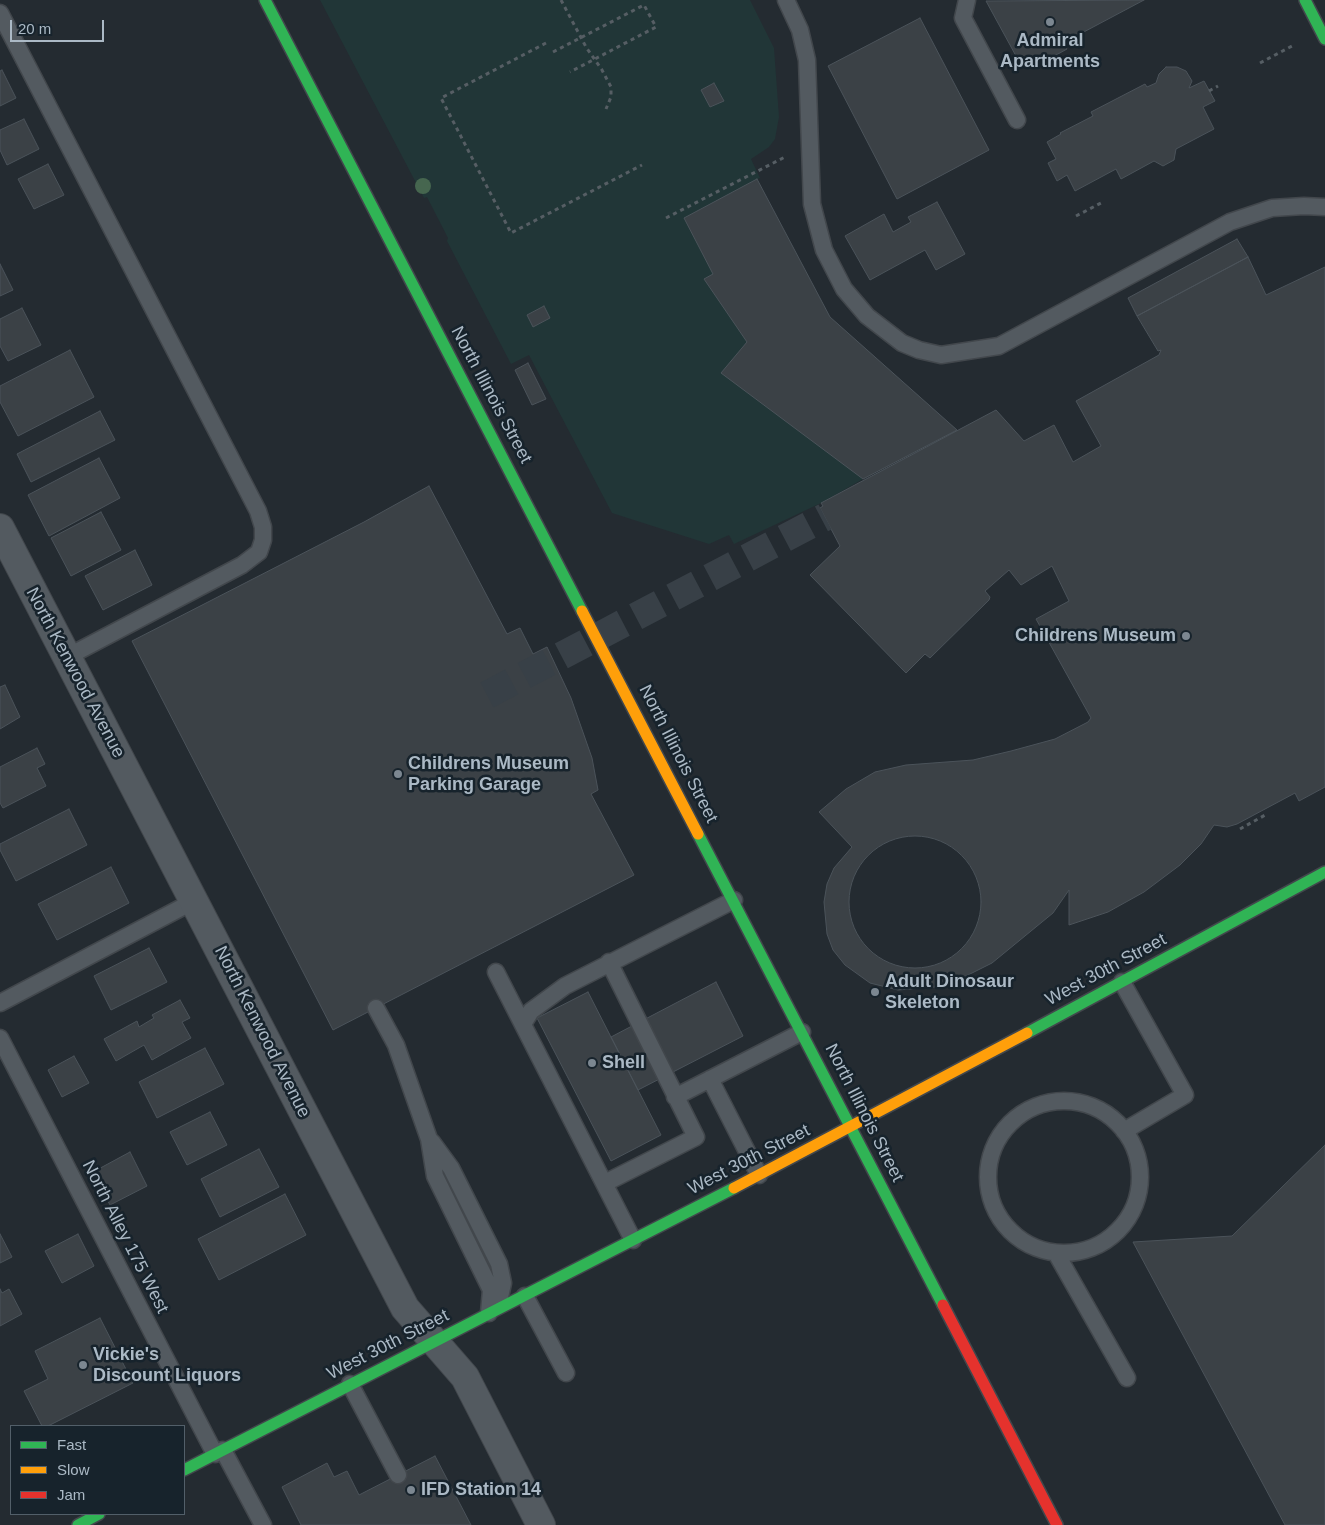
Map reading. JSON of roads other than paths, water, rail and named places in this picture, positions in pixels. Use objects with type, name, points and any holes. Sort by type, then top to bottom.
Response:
[{"type":"main road","name":"North Illinois Street","points":[[265,0],[852,1127],[1057,1525]]},
{"type":"main road","points":[[1305,0],[1325,39]]},
{"type":"main road","name":"West 30th Street","points":[[185,1469],[852,1127],[1325,872]]},
{"type":"main road","points":[[78,1525],[97,1515]]},
{"type":"street","name":"North Kenwood Avenue","points":[[0,528],[405,1308],[465,1377],[541,1525]]},
{"type":"lane","points":[[786,0],[800,30],[807,60],[815,221],[824,250],[844,289],[867,316],[902,343],[920,350],[941,355],[1000,346],[1230,222],[1272,208],[1325,207]]},
{"type":"lane","points":[[968,0],[964,18],[1017,120]]},
{"type":"lane","points":[[0,13],[258,511],[263,527],[263,540],[259,552],[242,566],[67,657]]},
{"type":"lane","points":[[523,1024],[532,1011],[566,986],[608,962],[734,900]]},
{"type":"lane","points":[[0,1003],[194,901]]},
{"type":"lane","points":[[605,1183],[696,1138],[608,962]]},
{"type":"lane","points":[[496,972],[633,1240]]},
{"type":"lane","points":[[1122,982],[1185,1095],[1124,1131]]},
{"type":"lane","points":[[376,1008],[396,1044],[429,1139],[435,1176],[491,1290],[489,1314]]},
{"type":"lane","points":[[675,1097],[802,1032]]},
{"type":"lane","name":"North Alley 175 West","points":[[0,1038],[219,1452],[263,1525]]},
{"type":"lane","points":[[710,1079],[759,1175]]},
{"type":"lane","points":[[1064,1102],[1094,1108],[1108,1115],[1124,1131],[1135,1150],[1140,1172],[1138,1194],[1130,1215],[1117,1232],[1099,1245],[1078,1252],[1056,1253],[1034,1248],[1014,1235],[999,1218],[990,1197],[988,1174],[992,1151],[1004,1131],[1020,1115],[1042,1105],[1064,1102]]},
{"type":"lane","points":[[1056,1253],[1127,1378]]},
{"type":"lane","points":[[525,1296],[566,1374]]},
{"type":"lane","points":[[350,1384],[398,1475]]},
{"type":"tunnel","points":[[487,695],[825,517]]},
{"type":"place","name":"Admiral Apartments","points":[[1050,22]]},
{"type":"place","name":"Childrens Museum","points":[[1186,636]]},
{"type":"place","name":"Childrens Museum Parking Garage","points":[[398,774]]},
{"type":"place","name":"Adult Dinosaur Skeleton","points":[[875,992]]},
{"type":"place","name":"Shell","points":[[592,1063]]},
{"type":"place","name":"Vickie's Discount Liquors","points":[[83,1365]]},
{"type":"place","name":"IFD Station 14","points":[[411,1490]]}]
